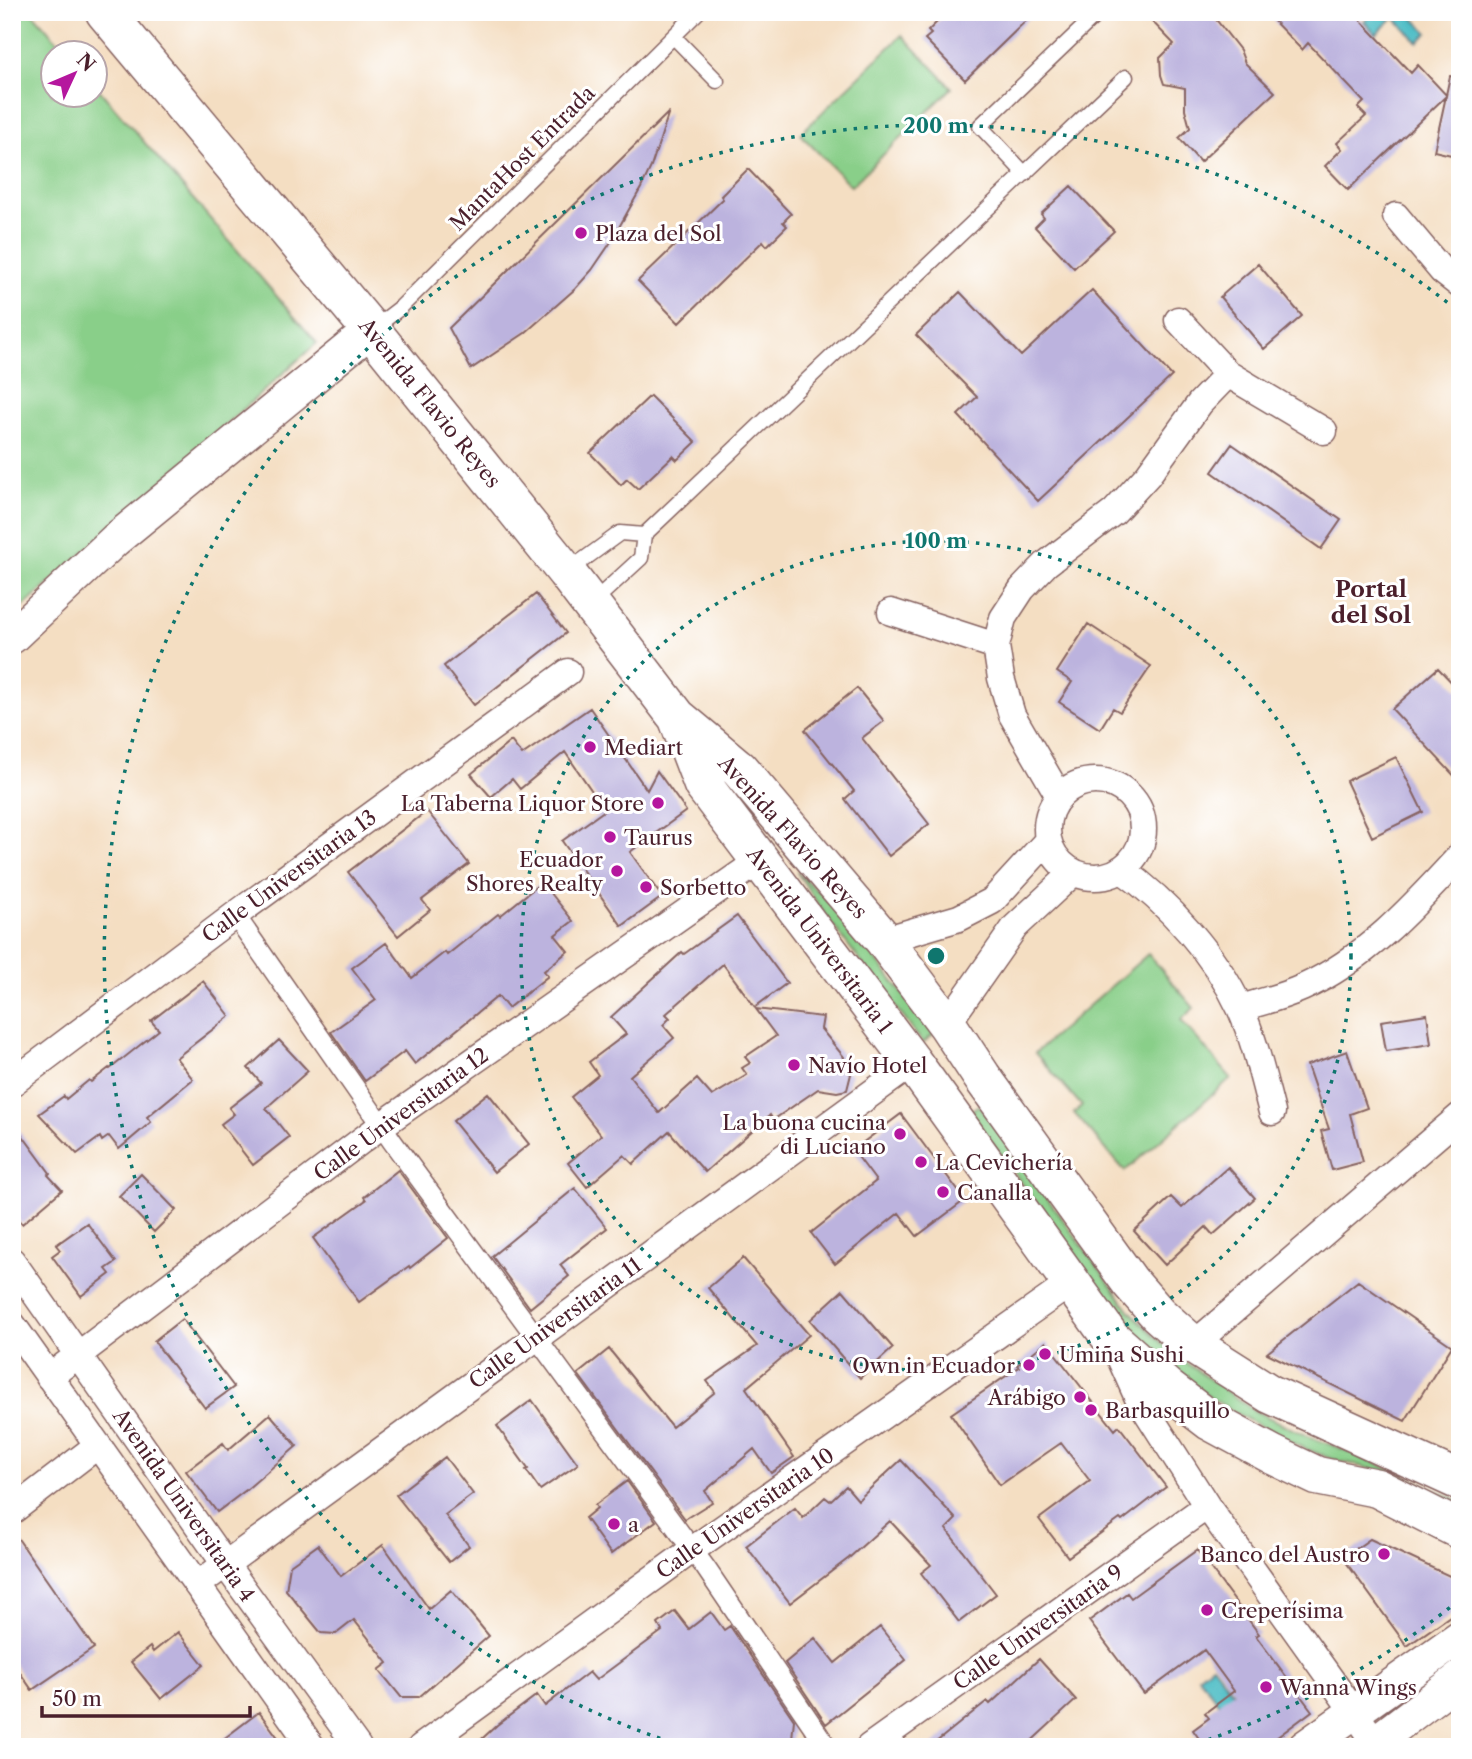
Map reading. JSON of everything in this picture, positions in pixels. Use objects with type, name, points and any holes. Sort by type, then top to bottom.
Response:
[{"type":"main road","name":"Avenida Flavio Reyes","points":[[106,12],[371,330],[591,603],[677,717],[739,769],[884,940],[1130,1282],[1158,1314],[1192,1345],[1270,1394],[1460,1480]]},
{"type":"main road","name":"Avenida Universitaria 1","points":[[677,717],[703,785],[914,1063],[1111,1338],[1167,1388],[1210,1420],[1273,1455],[1317,1476],[1377,1489],[1460,1530]]},
{"type":"street","points":[[1396,216],[1442,271],[1460,285]]},
{"type":"street","points":[[1178,320],[1228,374],[1324,431]]},
{"type":"street","points":[[12,637],[115,540],[371,330]]},
{"type":"street","points":[[1059,796],[1012,715],[1001,678],[996,646],[1003,618],[1022,589],[1046,564],[1114,512],[1149,475],[1200,403],[1228,374]]},
{"type":"street","points":[[891,612],[996,646]]},
{"type":"street","name":"Calle Universitaria 13","points":[[12,1083],[235,915],[568,672]]},
{"type":"street","points":[[1092,780],[1119,787],[1130,796],[1142,821],[1139,848],[1132,860],[1121,869],[1103,877],[1083,876],[1062,864],[1053,854],[1047,825],[1051,809],[1059,796],[1078,783],[1092,780]]},
{"type":"street","points":[[884,940],[959,918],[992,901],[1048,840]]},
{"type":"street","points":[[1240,1008],[1304,988],[1336,970],[1370,946],[1410,911],[1460,856]]},
{"type":"street","name":"Calle Universitaria 12","points":[[50,1377],[382,1125],[759,861]]},
{"type":"street","points":[[1121,869],[1168,907],[1210,960],[1240,1008],[1272,1112]]},
{"type":"street","points":[[947,1024],[1015,927],[1074,872]]},
{"type":"street","points":[[992,901],[1015,927]]},
{"type":"street","points":[[235,915],[535,1338],[692,1550],[827,1747]]},
{"type":"street","name":"Calle Universitaria 11","points":[[197,1585],[914,1063]]},
{"type":"street","points":[[1192,1345],[1460,1116]]},
{"type":"street","name":"Avenida Universitaria 4","points":[[12,1261],[225,1564],[358,1747]]},
{"type":"street","name":"Calle Universitaria 10","points":[[421,1747],[692,1550],[1071,1283]]},
{"type":"street","name":"Avenida Universitaria 4","points":[[12,1324],[312,1747]]},
{"type":"street","points":[[1111,1338],[1138,1398],[1208,1506],[1375,1745],[1460,1678]]},
{"type":"street","points":[[12,1511],[98,1445]]},
{"type":"street","name":"Calle Universitaria 9","points":[[869,1747],[1208,1506]]},
{"type":"street","points":[[1305,1747],[1460,1637]]},
{"type":"lane","name":"MantaHost Entrada","points":[[371,330],[400,308],[698,12]]},
{"type":"lane","points":[[1025,174],[979,126],[1100,12]]},
{"type":"lane","points":[[674,37],[717,80]]},
{"type":"lane","points":[[591,603],[641,558],[644,536],[1126,77]]},
{"type":"lane","points":[[566,572],[620,533],[644,536]]},
{"type":"green space","points":[[12,12],[32,12],[55,38],[38,38],[38,108],[108,108],[108,100],[317,343],[12,617]]},
{"type":"green space","points":[[902,35],[952,88],[851,186],[800,134]]},
{"type":"green space","points":[[796,871],[837,909],[934,1034],[923,1043],[826,916]]},
{"type":"green space","points":[[1148,954],[1194,1008],[1181,1020],[1231,1078],[1125,1171],[1074,1113],[1082,1106],[1035,1053]]},
{"type":"green space","points":[[979,1105],[1130,1311],[1171,1352],[1253,1410],[1460,1501],[1460,1505],[1390,1474],[1329,1458],[1299,1446],[1202,1392],[1163,1361],[1126,1325],[969,1112]]},
{"type":"water","points":[[1374,12],[1408,12],[1428,33],[1418,42],[1394,17],[1376,34],[1364,21]]},
{"type":"water","points":[[1212,1665],[1255,1720],[1224,1710],[1198,1676]]},
{"type":"building","points":[[947,12],[1035,12],[965,80],[925,39],[931,34],[928,31]]},
{"type":"building","points":[[1143,12],[1210,12],[1240,50],[1245,63],[1275,92],[1200,162],[1179,138],[1190,128],[1185,109],[1185,88],[1164,84],[1161,75],[1160,58],[1174,44]]},
{"type":"building","points":[[1265,12],[1353,12],[1411,73],[1418,65],[1446,95],[1450,76],[1460,77],[1460,157],[1434,151],[1446,96],[1348,190],[1325,166],[1342,149],[1337,143],[1366,116],[1358,108],[1364,102],[1308,43],[1302,50]]},
{"type":"building","name":"Plaza del Sol","points":[[669,112],[651,167],[641,188],[592,270],[575,289],[525,333],[471,369],[449,328]]},
{"type":"building","points":[[748,169],[791,214],[783,222],[787,226],[767,246],[763,241],[679,323],[638,281],[723,199],[721,196]]},
{"type":"building","points":[[1071,186],[1114,231],[1074,268],[1035,227],[1044,218],[1041,214]]},
{"type":"building","points":[[1258,264],[1302,316],[1264,349],[1220,297]]},
{"type":"building","points":[[1092,290],[1172,376],[1038,501],[958,415],[977,397],[916,335],[960,292],[1021,356]]},
{"type":"building","points":[[650,396],[696,442],[677,460],[673,456],[638,489],[627,479],[621,485],[590,453]]},
{"type":"building","points":[[1232,444],[1341,520],[1321,549],[1212,472]]},
{"type":"building","points":[[536,594],[566,633],[474,705],[444,666]]},
{"type":"building","points":[[1088,624],[1151,666],[1120,712],[1113,708],[1100,729],[1059,702],[1072,682],[1057,672]]},
{"type":"building","points":[[1438,668],[1460,691],[1460,782],[1392,709]]},
{"type":"building","points":[[857,688],[884,721],[862,738],[929,824],[889,856],[845,799],[854,791],[805,730]]},
{"type":"building","points":[[590,708],[647,790],[657,771],[686,811],[630,852],[662,897],[622,926],[562,841],[605,810],[565,752],[520,789],[512,779],[491,797],[471,774],[511,741],[522,755]]},
{"type":"building","points":[[1396,757],[1423,812],[1372,837],[1346,781]]},
{"type":"building","points":[[427,811],[469,864],[422,900],[430,910],[398,936],[348,872]]},
{"type":"building","points":[[542,882],[573,921],[555,935],[568,951],[544,971],[548,976],[508,1008],[498,996],[415,1064],[405,1051],[365,1081],[331,1032],[376,1000],[352,968],[386,943],[412,978],[445,952],[447,955],[498,914],[500,916]]},
{"type":"building","points":[[737,916],[787,983],[755,1007],[723,964],[666,1014],[670,1018],[663,1025],[674,1038],[630,1076],[659,1113],[697,1079],[712,1096],[747,1075],[742,1068],[750,1063],[745,1057],[776,1036],[756,1009],[823,1017],[821,1029],[844,1057],[841,1067],[851,1074],[847,1090],[837,1092],[818,1089],[773,1120],[770,1115],[705,1172],[669,1131],[633,1164],[624,1155],[587,1187],[568,1163],[601,1135],[571,1097],[598,1075],[589,1062],[626,1034],[611,1017],[682,952],[684,954]]},
{"type":"building","points":[[203,981],[230,1016],[176,1058],[193,1079],[147,1117],[151,1122],[119,1149],[109,1136],[102,1141],[100,1137],[77,1154],[39,1114],[110,1069],[159,1030],[151,1021]]},
{"type":"building","points":[[1427,1014],[1431,1044],[1386,1051],[1381,1021]]},
{"type":"building","points":[[279,1040],[308,1071],[266,1108],[289,1137],[253,1165],[221,1124],[234,1114],[229,1108],[261,1083],[248,1068]]},
{"type":"building","points":[[1347,1051],[1367,1108],[1350,1114],[1363,1162],[1332,1170],[1321,1131],[1329,1129],[1307,1065]]},
{"type":"building","points":[[488,1093],[529,1144],[494,1172],[453,1121]]},
{"type":"building","points":[[901,1114],[965,1200],[917,1236],[899,1213],[835,1264],[811,1233],[876,1181],[853,1150]]},
{"type":"building","points":[[12,1121],[50,1173],[48,1175],[62,1190],[22,1224],[12,1213]]},
{"type":"building","points":[[1228,1167],[1255,1198],[1213,1235],[1206,1227],[1165,1265],[1134,1231],[1171,1197],[1182,1208]]},
{"type":"building","points":[[398,1170],[448,1238],[410,1268],[409,1266],[359,1302],[313,1238],[366,1200],[364,1197]]},
{"type":"building","points":[[141,1174],[176,1210],[154,1232],[119,1196]]},
{"type":"building","points":[[575,1188],[607,1228],[560,1265],[569,1276],[530,1308],[492,1256]]},
{"type":"building","points":[[87,1223],[116,1262],[106,1269],[110,1274],[81,1296],[52,1256],[60,1250],[56,1245]]},
{"type":"building","points":[[743,1258],[809,1335],[746,1388],[794,1457],[771,1473],[754,1449],[705,1491],[712,1502],[685,1519],[578,1374],[609,1349],[672,1427],[715,1392],[707,1381],[757,1346],[708,1288]]},
{"type":"building","points":[[1358,1281],[1452,1346],[1405,1421],[1267,1353]]},
{"type":"building","points":[[843,1290],[893,1348],[860,1378],[810,1320]]},
{"type":"building","points":[[182,1319],[234,1387],[205,1408],[154,1341]]},
{"type":"building","points":[[1046,1342],[1115,1430],[1119,1426],[1166,1487],[1068,1557],[1039,1519],[1090,1481],[1061,1443],[1000,1485],[951,1414],[1019,1367],[1017,1365]]},
{"type":"building","points":[[532,1400],[578,1464],[540,1490],[497,1426]]},
{"type":"building","points":[[270,1414],[297,1446],[217,1512],[186,1471],[223,1443],[228,1450]]},
{"type":"building","points":[[445,1457],[473,1494],[445,1515],[469,1546],[449,1562],[396,1495]]},
{"type":"building","points":[[901,1460],[956,1519],[946,1529],[996,1594],[959,1622],[921,1573],[931,1565],[890,1521],[849,1558],[790,1603],[746,1546],[795,1508],[803,1518],[825,1497],[830,1501],[846,1486],[858,1500]]},
{"type":"building","name":"a","points":[[627,1481],[656,1521],[611,1554],[585,1518],[597,1508],[595,1505]]},
{"type":"building","points":[[12,1530],[94,1648],[32,1690],[12,1661]]},
{"type":"building","points":[[1370,1539],[1452,1577],[1460,1587],[1460,1609],[1407,1646],[1343,1558]]},
{"type":"building","points":[[318,1545],[341,1576],[383,1545],[429,1609],[451,1590],[489,1636],[419,1697],[401,1697],[379,1670],[388,1663],[354,1620],[336,1634],[321,1633],[286,1590],[290,1565]]},
{"type":"building","points":[[1197,1550],[1312,1711],[1264,1747],[1205,1747],[1193,1730],[1209,1718],[1205,1713],[1234,1691],[1204,1650],[1144,1694],[1089,1621],[1127,1593],[1131,1598]]},
{"type":"building","points":[[675,1611],[689,1629],[711,1612],[724,1630],[730,1626],[794,1720],[791,1747],[473,1747],[537,1695],[545,1706],[589,1672],[596,1680],[662,1631],[658,1624]]},
{"type":"building","points":[[880,1627],[906,1660],[826,1724],[785,1663],[815,1638],[835,1663]]},
{"type":"building","points":[[178,1632],[204,1665],[161,1699],[131,1662],[150,1647],[153,1652]]},
{"type":"building","points":[[1039,1659],[1076,1700],[1025,1747],[930,1747],[987,1701],[990,1704]]},
{"type":"building","points":[[259,1712],[285,1747],[213,1747]]},
{"type":"place","name":"Plaza del Sol","points":[[581,233]]},
{"type":"place","name":"Mediart","points":[[590,747]]},
{"type":"place","name":"La Taberna Liquor Store","points":[[658,803]]},
{"type":"place","name":"Taurus","points":[[610,837]]},
{"type":"place","name":"Ecuador Shores Realty","points":[[617,871]]},
{"type":"place","name":"Sorbetto","points":[[646,887]]},
{"type":"place","name":"Navío Hotel","points":[[794,1065]]},
{"type":"place","name":"La buona cucina di Luciano","points":[[900,1134]]},
{"type":"place","name":"La Cevichería","points":[[921,1162]]},
{"type":"place","name":"Canalla","points":[[943,1192]]},
{"type":"place","name":"Umiña Sushi","points":[[1045,1354]]},
{"type":"place","name":"Own in Ecuador","points":[[1029,1365]]},
{"type":"place","name":"Arábigo","points":[[1080,1397]]},
{"type":"place","name":"Barbasquillo","points":[[1091,1410]]},
{"type":"place","name":"a","points":[[614,1524]]},
{"type":"place","name":"Banco del Austro","points":[[1384,1554]]},
{"type":"place","name":"Creperísima","points":[[1207,1610]]},
{"type":"place","name":"Wanna Wings","points":[[1266,1687]]},
{"type":"district","name":"Portal del Sol","points":[[1371,602]]}]
